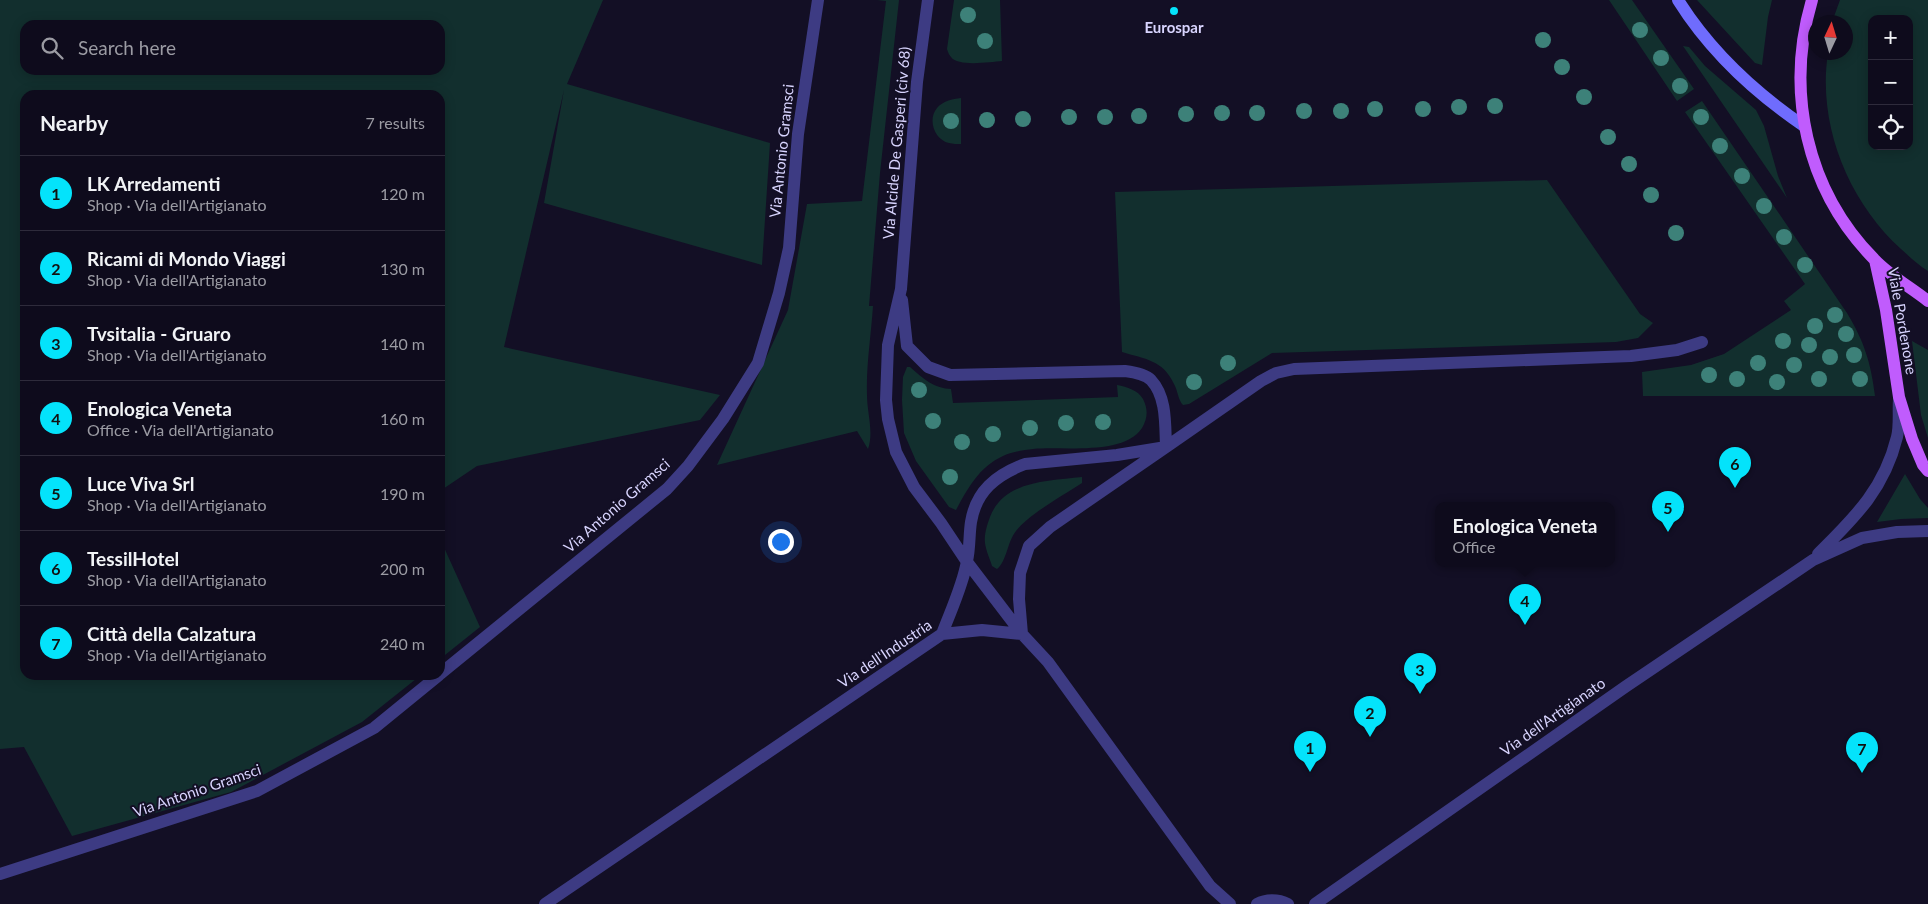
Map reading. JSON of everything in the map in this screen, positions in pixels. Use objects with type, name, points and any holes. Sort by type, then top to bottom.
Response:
[{"type":"main road","points":[[1678,0],[1694,26],[1731,67],[1771,103],[1804,126]]},
{"type":"main road","points":[[1812,0],[1805,25],[1799,76],[1804,126],[1814,163],[1830,199],[1850,231],[1875,260],[1928,301]]},
{"type":"main road","name":"Viale Pordenone","points":[[1875,260],[1886,310],[1899,397],[1912,439],[1923,465],[1928,471]]},
{"type":"street","name":"Via Antonio Gramsci","points":[[445,671],[667,488],[688,466],[723,419],[758,363],[779,293],[789,248],[798,134],[818,0]]},
{"type":"street","name":"Via Alcide De Gasperi (civ 68)","points":[[928,0],[917,82],[901,289],[888,345],[886,400],[896,452],[914,487],[967,562],[1022,634]]},
{"type":"street","name":"Via Alcide De Gasperi (civ 68)","points":[[901,289],[906,346],[928,367],[950,375],[1125,371],[1138,373],[1150,379],[1162,399],[1166,447]]},
{"type":"street","points":[[1230,904],[1210,886],[1048,662],[1022,634],[1019,599],[1020,573],[1029,546],[1050,527],[1261,381],[1276,373],[1294,369],[1631,356],[1677,350],[1702,342]]},
{"type":"street","points":[[1813,560],[1853,520],[1879,486],[1897,436],[1899,397]]},
{"type":"street","points":[[942,634],[967,562],[971,522],[980,495],[988,485],[1006,473],[1025,464],[1116,455],[1166,447]]},
{"type":"street","points":[[1813,560],[1862,538],[1896,532],[1928,531]]},
{"type":"street","name":"Via dell'Artigianato","points":[[1315,904],[1617,692],[1813,560]]},
{"type":"street","name":"Via dell'Industria","points":[[545,904],[942,634],[982,630],[1022,634]]},
{"type":"street","name":"Via Antonio Gramsci","points":[[0,874],[257,791],[374,728],[434,680]]},
{"type":"street","points":[[1257,904],[1270,900],[1288,904]]},
{"type":"green space","points":[[0,0],[603,0],[567,84],[770,143],[762,265],[544,203],[564,90],[504,347],[720,395],[700,420],[477,466],[445,488],[445,90],[20,90],[20,680],[415,680],[362,722],[231,792],[72,836],[24,747],[0,749]]},
{"type":"green space","points":[[877,0],[899,0],[880,173],[869,306],[873,306],[867,373],[867,402],[870,429],[868,449],[857,431],[717,465],[788,310],[807,204],[862,201],[886,1]]},
{"type":"green space","points":[[954,0],[1000,0],[1002,61],[967,63],[955,60],[950,56],[947,49]]},
{"type":"green space","points":[[1609,0],[1632,0],[1694,89],[1677,101]]},
{"type":"green space","points":[[1697,0],[1772,0],[1762,65],[1755,63]]},
{"type":"green space","points":[[1840,0],[1928,0],[1928,271],[1917,264],[1882,230],[1852,185],[1840,160],[1832,134],[1827,107],[1827,60],[1853,60],[1853,15],[1835,15]]},
{"type":"green space","points":[[1683,46],[1689,47],[1705,66],[1756,110],[1764,126],[1778,176],[1787,198]]},
{"type":"green space","points":[[961,98],[961,144],[949,143],[936,134],[933,124],[934,113],[945,102]]},
{"type":"green space","points":[[1702,101],[1847,313],[1866,353],[1875,396],[1643,396],[1642,372],[1691,365],[1724,354],[1791,310],[1784,301],[1805,284],[1685,112]]},
{"type":"green space","points":[[1547,180],[1640,314],[1653,323],[1638,338],[1616,342],[1272,353],[1189,404],[1183,405],[1170,376],[1159,365],[1122,352],[1115,192]]},
{"type":"green space","points":[[1912,341],[1928,350],[1928,438],[1921,415]]},
{"type":"green space","points":[[907,367],[910,367],[934,385],[951,389],[953,403],[1118,397],[1117,385],[1132,389],[1138,393],[1146,406],[1147,414],[1142,428],[1133,437],[1121,443],[1092,448],[1033,449],[1003,456],[981,472],[956,510],[949,507],[916,461],[904,433],[903,377]]},
{"type":"green space","points":[[1905,474],[1920,499],[1928,508],[1928,518],[1877,522]]},
{"type":"green space","points":[[1082,477],[1082,483],[1022,525],[1013,535],[1000,566],[997,569],[992,566],[985,543],[986,530],[990,517],[997,505],[1006,496],[1017,489],[1029,485]]},
{"type":"green space","points":[[445,550],[480,627],[445,655]]},
{"type":"place","name":"Eurospar","points":[[1174,11]]},
{"type":"place","name":"TessilHotel","points":[[1735,488]]},
{"type":"place","name":"Luce Viva Srl","points":[[1668,532]]},
{"type":"place","name":"Enologica Veneta","points":[[1525,625]]},
{"type":"place","name":"Tvsitalia - Gruaro","points":[[1420,694]]},
{"type":"place","name":"Ricami di Mondo Viaggi","points":[[1370,737]]},
{"type":"place","name":"LK Arredamenti","points":[[1310,772]]},
{"type":"place","name":"Città della Calzatura","points":[[1862,773]]}]
